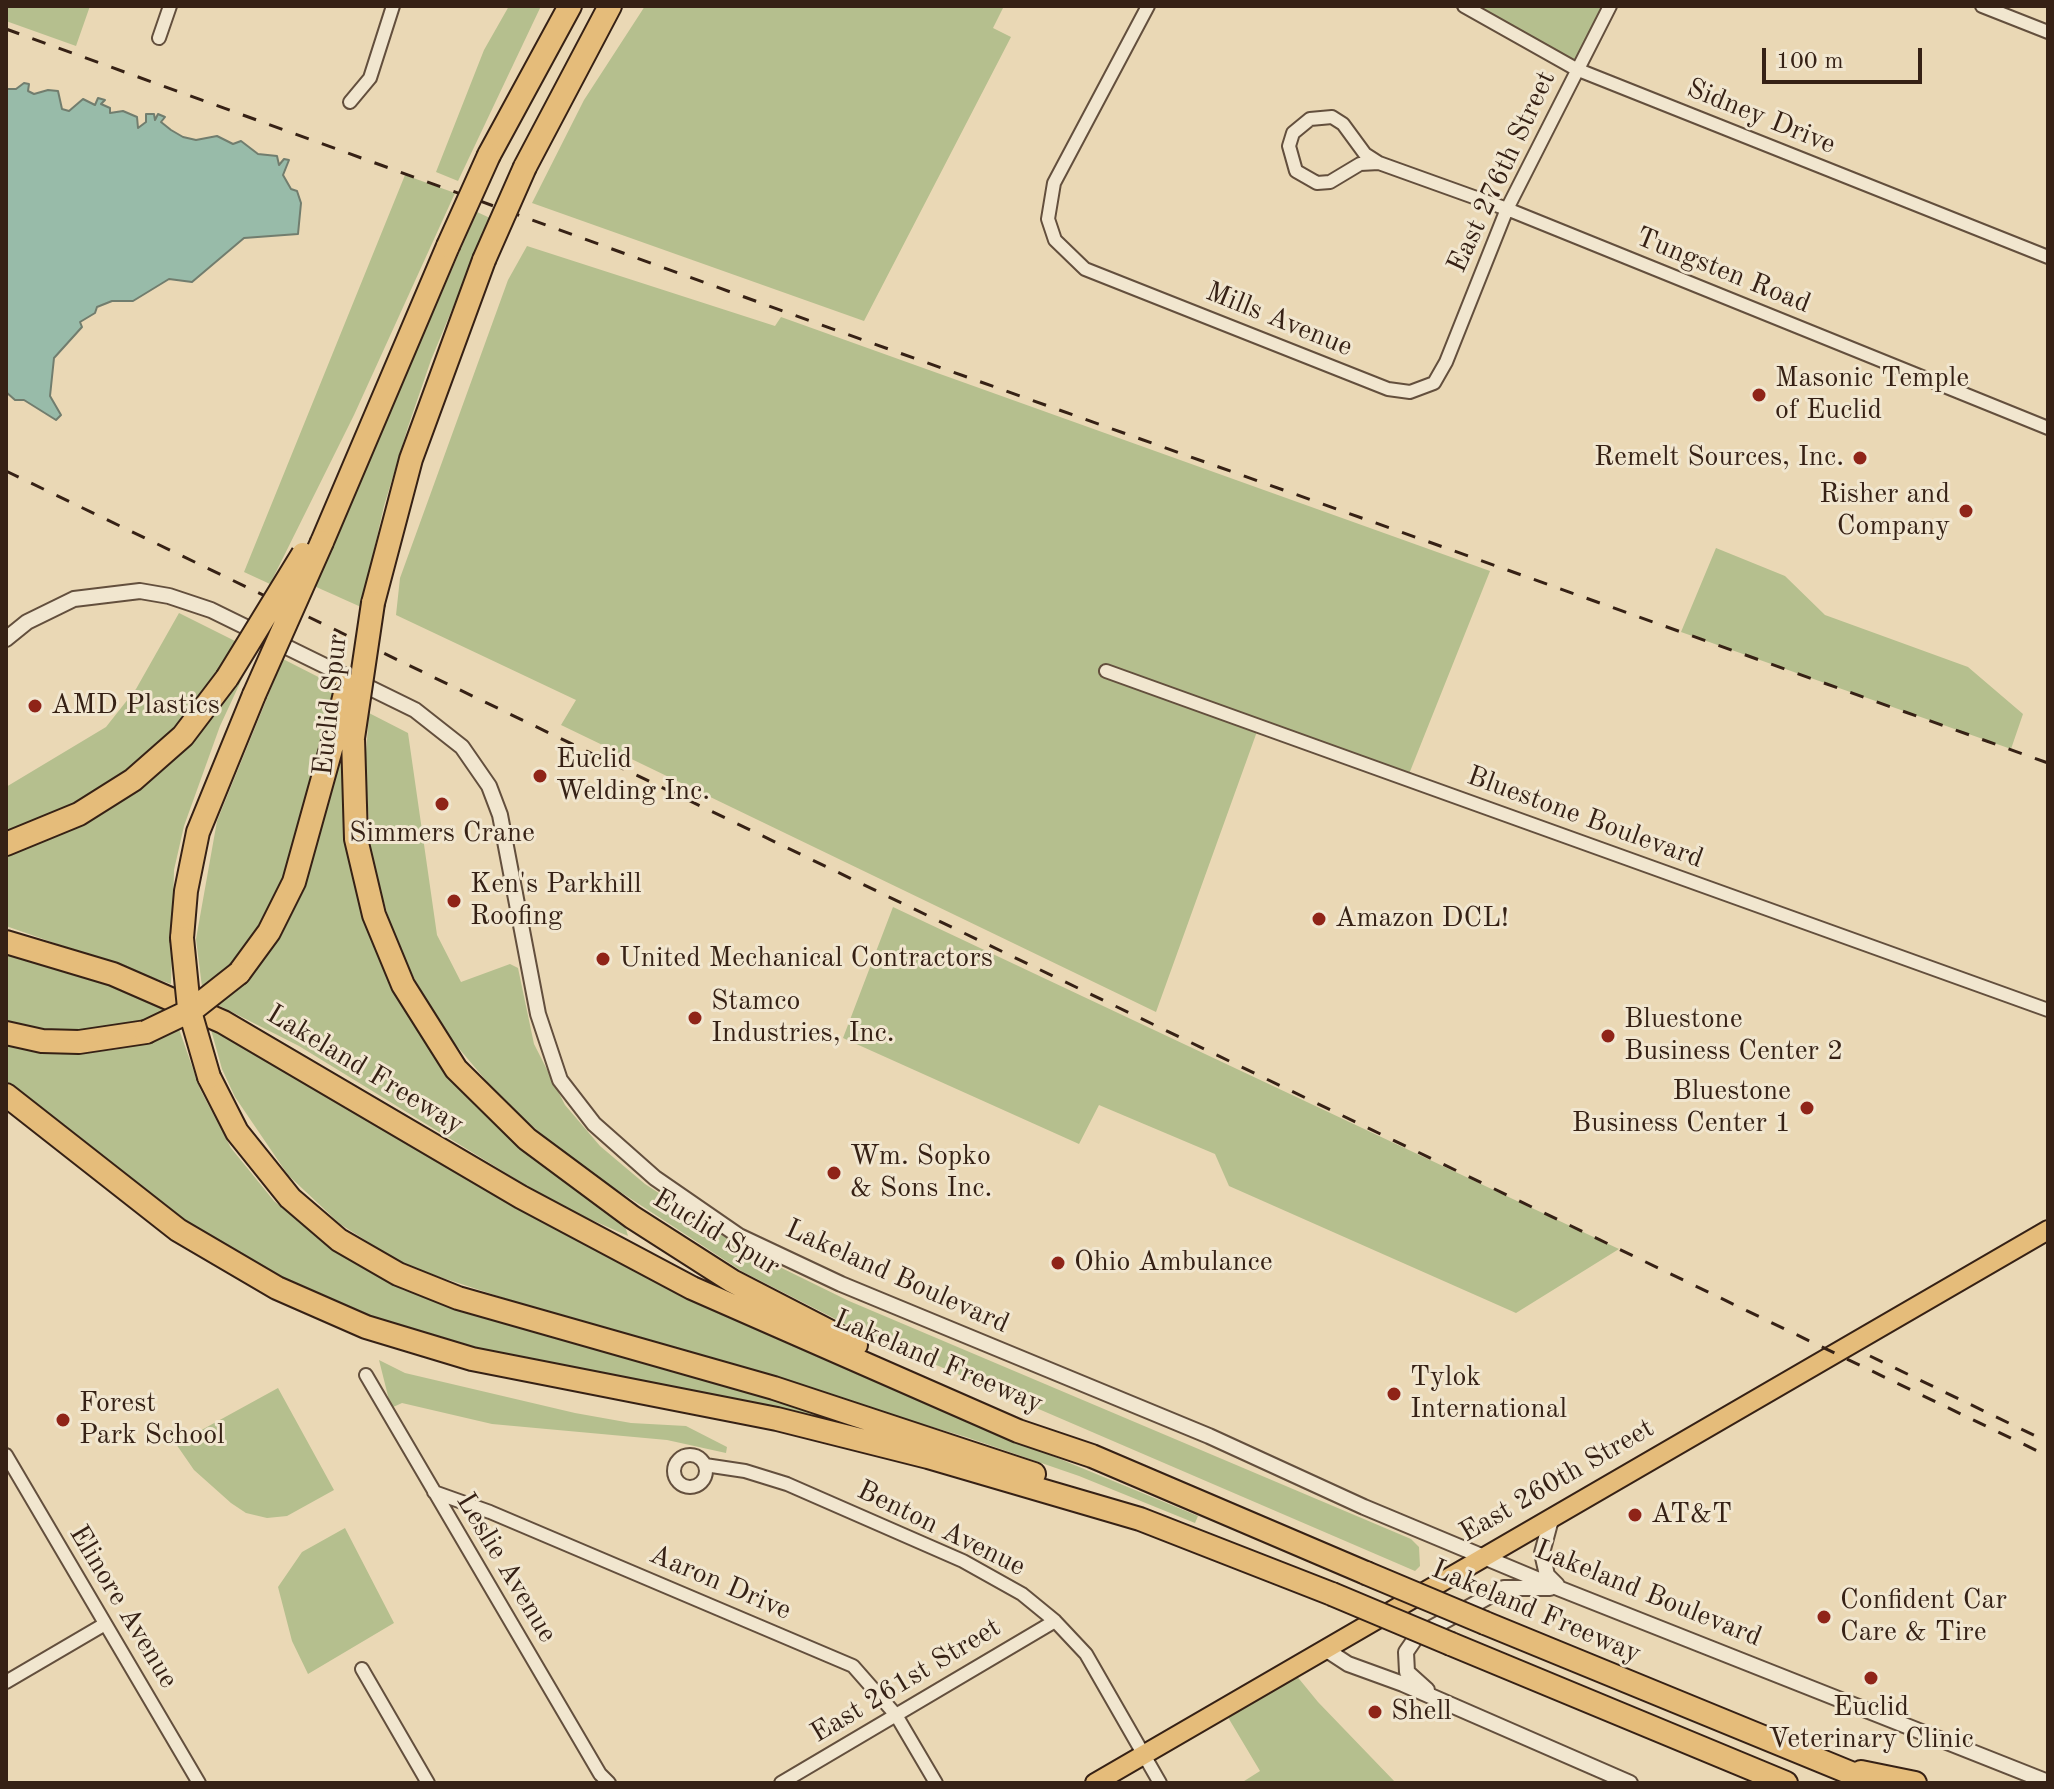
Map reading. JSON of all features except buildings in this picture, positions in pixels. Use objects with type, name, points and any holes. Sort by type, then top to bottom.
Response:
[{"type":"highway","points":[[6,844],[79,814],[133,780],[183,736],[227,678],[317,540],[489,155],[570,6]]},
{"type":"highway","name":"Euclid Spur","points":[[610,6],[525,167],[484,260],[415,446],[373,603],[356,650],[345,734],[356,839],[368,896],[387,951],[432,1036],[456,1069],[497,1113],[607,1200],[732,1281],[878,1357],[1023,1420],[1092,1456]]},
{"type":"highway","points":[[580,58],[624,6]]},
{"type":"highway","name":"Euclid Spur","points":[[317,540],[198,832],[185,900],[182,938],[189,1008],[209,1077],[237,1132],[290,1198],[339,1240],[398,1274],[468,1301],[699,1365],[895,1426],[1078,1490],[1140,1519]]},
{"type":"highway","points":[[6,1033],[42,1041],[79,1042],[146,1032],[192,1010],[239,973],[269,932],[294,882],[345,734]]},
{"type":"highway","name":"Lakeland Freeway","points":[[6,942],[113,974],[206,1013],[521,1197],[666,1276],[1018,1431],[1092,1456],[1485,1623],[1875,1783]]},
{"type":"highway","points":[[6,1095],[109,1180],[190,1238],[277,1288],[366,1327],[501,1366],[841,1434],[1140,1519],[1332,1594],[1722,1759],[1786,1783]]},
{"type":"highway","points":[[1722,1759],[1763,1783]]},
{"type":"highway","points":[[1825,1764],[1915,1783]]},
{"type":"main road","name":"East 260th Street","points":[[1095,1783],[2048,1230]]},
{"type":"street","points":[[159,38],[170,6]]},
{"type":"street","points":[[350,102],[370,78],[393,6]]},
{"type":"street","name":"Mills Avenue","points":[[1148,6],[1054,183],[1048,219],[1055,240],[1085,269],[1388,389],[1410,392],[1434,383],[1446,362]]},
{"type":"street","name":"Sidney Drive","points":[[1464,6],[1576,69],[2048,257]]},
{"type":"street","name":"East 276th Street","points":[[1446,362],[1507,209],[1610,6]]},
{"type":"street","points":[[1982,6],[2048,32]]},
{"type":"street","name":"Tungsten Road","points":[[1379,163],[1360,164],[1330,182],[1317,183],[1296,171],[1289,146],[1301,124],[1310,119],[1332,117],[1343,124],[1365,154],[1379,163],[1507,209],[2048,428]]},
{"type":"street","name":"Lakeland Boulevard","points":[[6,639],[27,622],[74,599],[140,591],[169,596],[211,610],[415,710],[462,747],[489,786],[508,852],[538,1014],[560,1080],[594,1124],[655,1178],[739,1236],[841,1284],[1561,1590],[2048,1782]]},
{"type":"street","name":"Bluestone Boulevard","points":[[1106,671],[2048,1010]]},
{"type":"street","name":"Leslie Avenue","points":[[366,1375],[600,1774],[609,1783]]},
{"type":"street","name":"Elinore Avenue","points":[[6,1455],[199,1783]]},
{"type":"street","name":"Benton Avenue","points":[[705,1465],[745,1471],[787,1484],[963,1561],[1022,1594],[1055,1621],[1086,1654],[1160,1783]]},
{"type":"street","name":"Aaron Drive","points":[[434,1492],[853,1666],[896,1715],[936,1783]]},
{"type":"street","points":[[1552,1516],[1542,1553],[1547,1575],[1561,1590]]},
{"type":"street","points":[[1436,1698],[1407,1672],[1406,1652],[1417,1636],[1504,1588],[1561,1590]]},
{"type":"street","name":"East 261st Street","points":[[781,1783],[1055,1621]]},
{"type":"street","points":[[6,1682],[105,1624]]},
{"type":"street","points":[[1325,1649],[1348,1664],[1436,1698],[1630,1783]]},
{"type":"street","points":[[362,1669],[428,1783]]},
{"type":"shaded area","points":[[6,6],[90,6],[76,46],[6,21]]},
{"type":"shaded area","points":[[509,6],[541,6],[458,181],[436,172],[484,50]]},
{"type":"shaded area","points":[[645,6],[1004,6],[993,28],[1011,37],[864,321],[532,203],[584,100]]},
{"type":"shaded area","points":[[1464,6],[1610,6],[1576,69]]},
{"type":"shaded area","points":[[24,83],[29,84],[28,91],[34,94],[58,91],[62,109],[69,111],[83,99],[95,105],[98,98],[105,100],[101,104],[110,108],[110,113],[123,111],[137,117],[138,128],[146,122],[146,114],[154,114],[155,120],[158,114],[165,117],[161,122],[183,137],[196,140],[217,136],[233,144],[241,141],[258,154],[277,156],[279,165],[284,159],[289,160],[283,175],[291,189],[297,191],[301,203],[298,234],[244,238],[192,282],[169,279],[133,301],[112,301],[97,307],[95,313],[80,322],[82,327],[54,358],[50,396],[61,415],[56,420],[24,400],[15,400],[6,392],[6,89],[16,89]]},
{"type":"shaded area","points":[[405,175],[455,193],[354,415],[270,584],[244,572]]},
{"type":"shaded area","points":[[477,212],[490,218],[431,360],[408,427],[384,506],[361,607],[314,586]]},
{"type":"shaded area","points":[[527,246],[775,326],[781,317],[1490,571],[1407,779],[1259,726],[1156,1012],[561,725],[576,700],[396,615],[400,578],[508,280]]},
{"type":"shaded area","points":[[1716,548],[1785,576],[1825,615],[1968,667],[2023,714],[2011,749],[1681,632]]},
{"type":"shaded area","points":[[179,613],[239,643],[214,686],[151,754],[92,798],[6,832],[6,787],[106,727],[136,689]]},
{"type":"shaded area","points":[[254,653],[220,726],[184,826],[174,870],[171,984],[6,926],[6,849],[92,815]]},
{"type":"shaded area","points":[[283,659],[338,687],[289,874],[253,945],[203,995],[196,939],[217,821]]},
{"type":"shaded area","points":[[369,713],[408,733],[437,935],[461,982],[510,964],[518,968],[534,1044],[565,1105],[600,1146],[645,1184],[751,1253],[849,1301],[1411,1539],[1419,1547],[1420,1566],[1415,1571],[869,1336],[743,1272],[576,1163],[505,1103],[445,1032],[413,976],[393,932],[372,863],[365,767]]},
{"type":"shaded area","points":[[342,739],[344,806],[402,1004],[626,1229],[628,1236],[558,1205],[299,1046],[218,1005],[243,983],[277,940],[290,915],[305,880]]},
{"type":"shaded area","points":[[893,907],[1619,1249],[1516,1313],[1229,1186],[1215,1154],[1099,1105],[1079,1144],[843,1038]]},
{"type":"shaded area","points":[[6,946],[175,1007],[151,1024],[80,1035],[6,1027]]},
{"type":"shaded area","points":[[210,1026],[643,1275],[929,1405],[1198,1516],[1195,1523],[1079,1476],[966,1437],[556,1315],[406,1266],[340,1224],[288,1175],[235,1097],[222,1069]]},
{"type":"shaded area","points":[[179,1029],[200,1089],[231,1148],[274,1201],[334,1251],[403,1290],[762,1396],[841,1421],[839,1426],[500,1358],[377,1322],[267,1274],[154,1204],[6,1085],[6,1041],[90,1053],[118,1049]]},
{"type":"shaded area","points":[[379,1360],[405,1373],[575,1413],[631,1423],[686,1426],[727,1447],[726,1453],[667,1440],[492,1424],[402,1403],[391,1408]]},
{"type":"shaded area","points":[[278,1388],[334,1490],[287,1516],[267,1518],[246,1513],[231,1503],[194,1470],[176,1444]]},
{"type":"shaded area","points":[[345,1528],[394,1623],[308,1674],[292,1641],[278,1587],[302,1552]]},
{"type":"shaded area","points":[[1291,1669],[1318,1702],[1396,1783],[1241,1783],[1260,1771],[1223,1709]]},
{"type":"railway","points":[[6,29],[838,331],[2048,763]]},
{"type":"railway","points":[[6,471],[2048,1456]]},
{"type":"railway","points":[[1870,1356],[2048,1442]]},
{"type":"place","name":"Masonic Temple of Euclid","points":[[1759,395]]},
{"type":"place","name":"Remelt Sources, Inc.","points":[[1860,458]]},
{"type":"place","name":"Risher and Company","points":[[1966,511]]},
{"type":"place","name":"AMD Plastics","points":[[35,706]]},
{"type":"place","name":"Euclid Welding Inc.","points":[[540,776]]},
{"type":"place","name":"Simmers Crane","points":[[442,804]]},
{"type":"place","name":"Ken's Parkhill Roofing","points":[[454,901]]},
{"type":"place","name":"Amazon DCL!","points":[[1319,919]]},
{"type":"place","name":"United Mechanical Contractors","points":[[603,959]]},
{"type":"place","name":"Stamco Industries, Inc.","points":[[695,1018]]},
{"type":"place","name":"Bluestone Business Center 2","points":[[1608,1036]]},
{"type":"place","name":"Bluestone Business Center 1","points":[[1807,1108]]},
{"type":"place","name":"Wm. Sopko & Sons Inc.","points":[[834,1173]]},
{"type":"place","name":"Ohio Ambulance","points":[[1058,1263]]},
{"type":"place","name":"Tylok International","points":[[1394,1394]]},
{"type":"place","name":"Forest Park School","points":[[63,1420]]},
{"type":"place","name":"AT&T","points":[[1635,1515]]},
{"type":"place","name":"Confident Car Care & Tire","points":[[1824,1617]]},
{"type":"place","name":"Euclid Veterinary Clinic","points":[[1871,1678]]},
{"type":"place","name":"Shell","points":[[1375,1712]]}]
